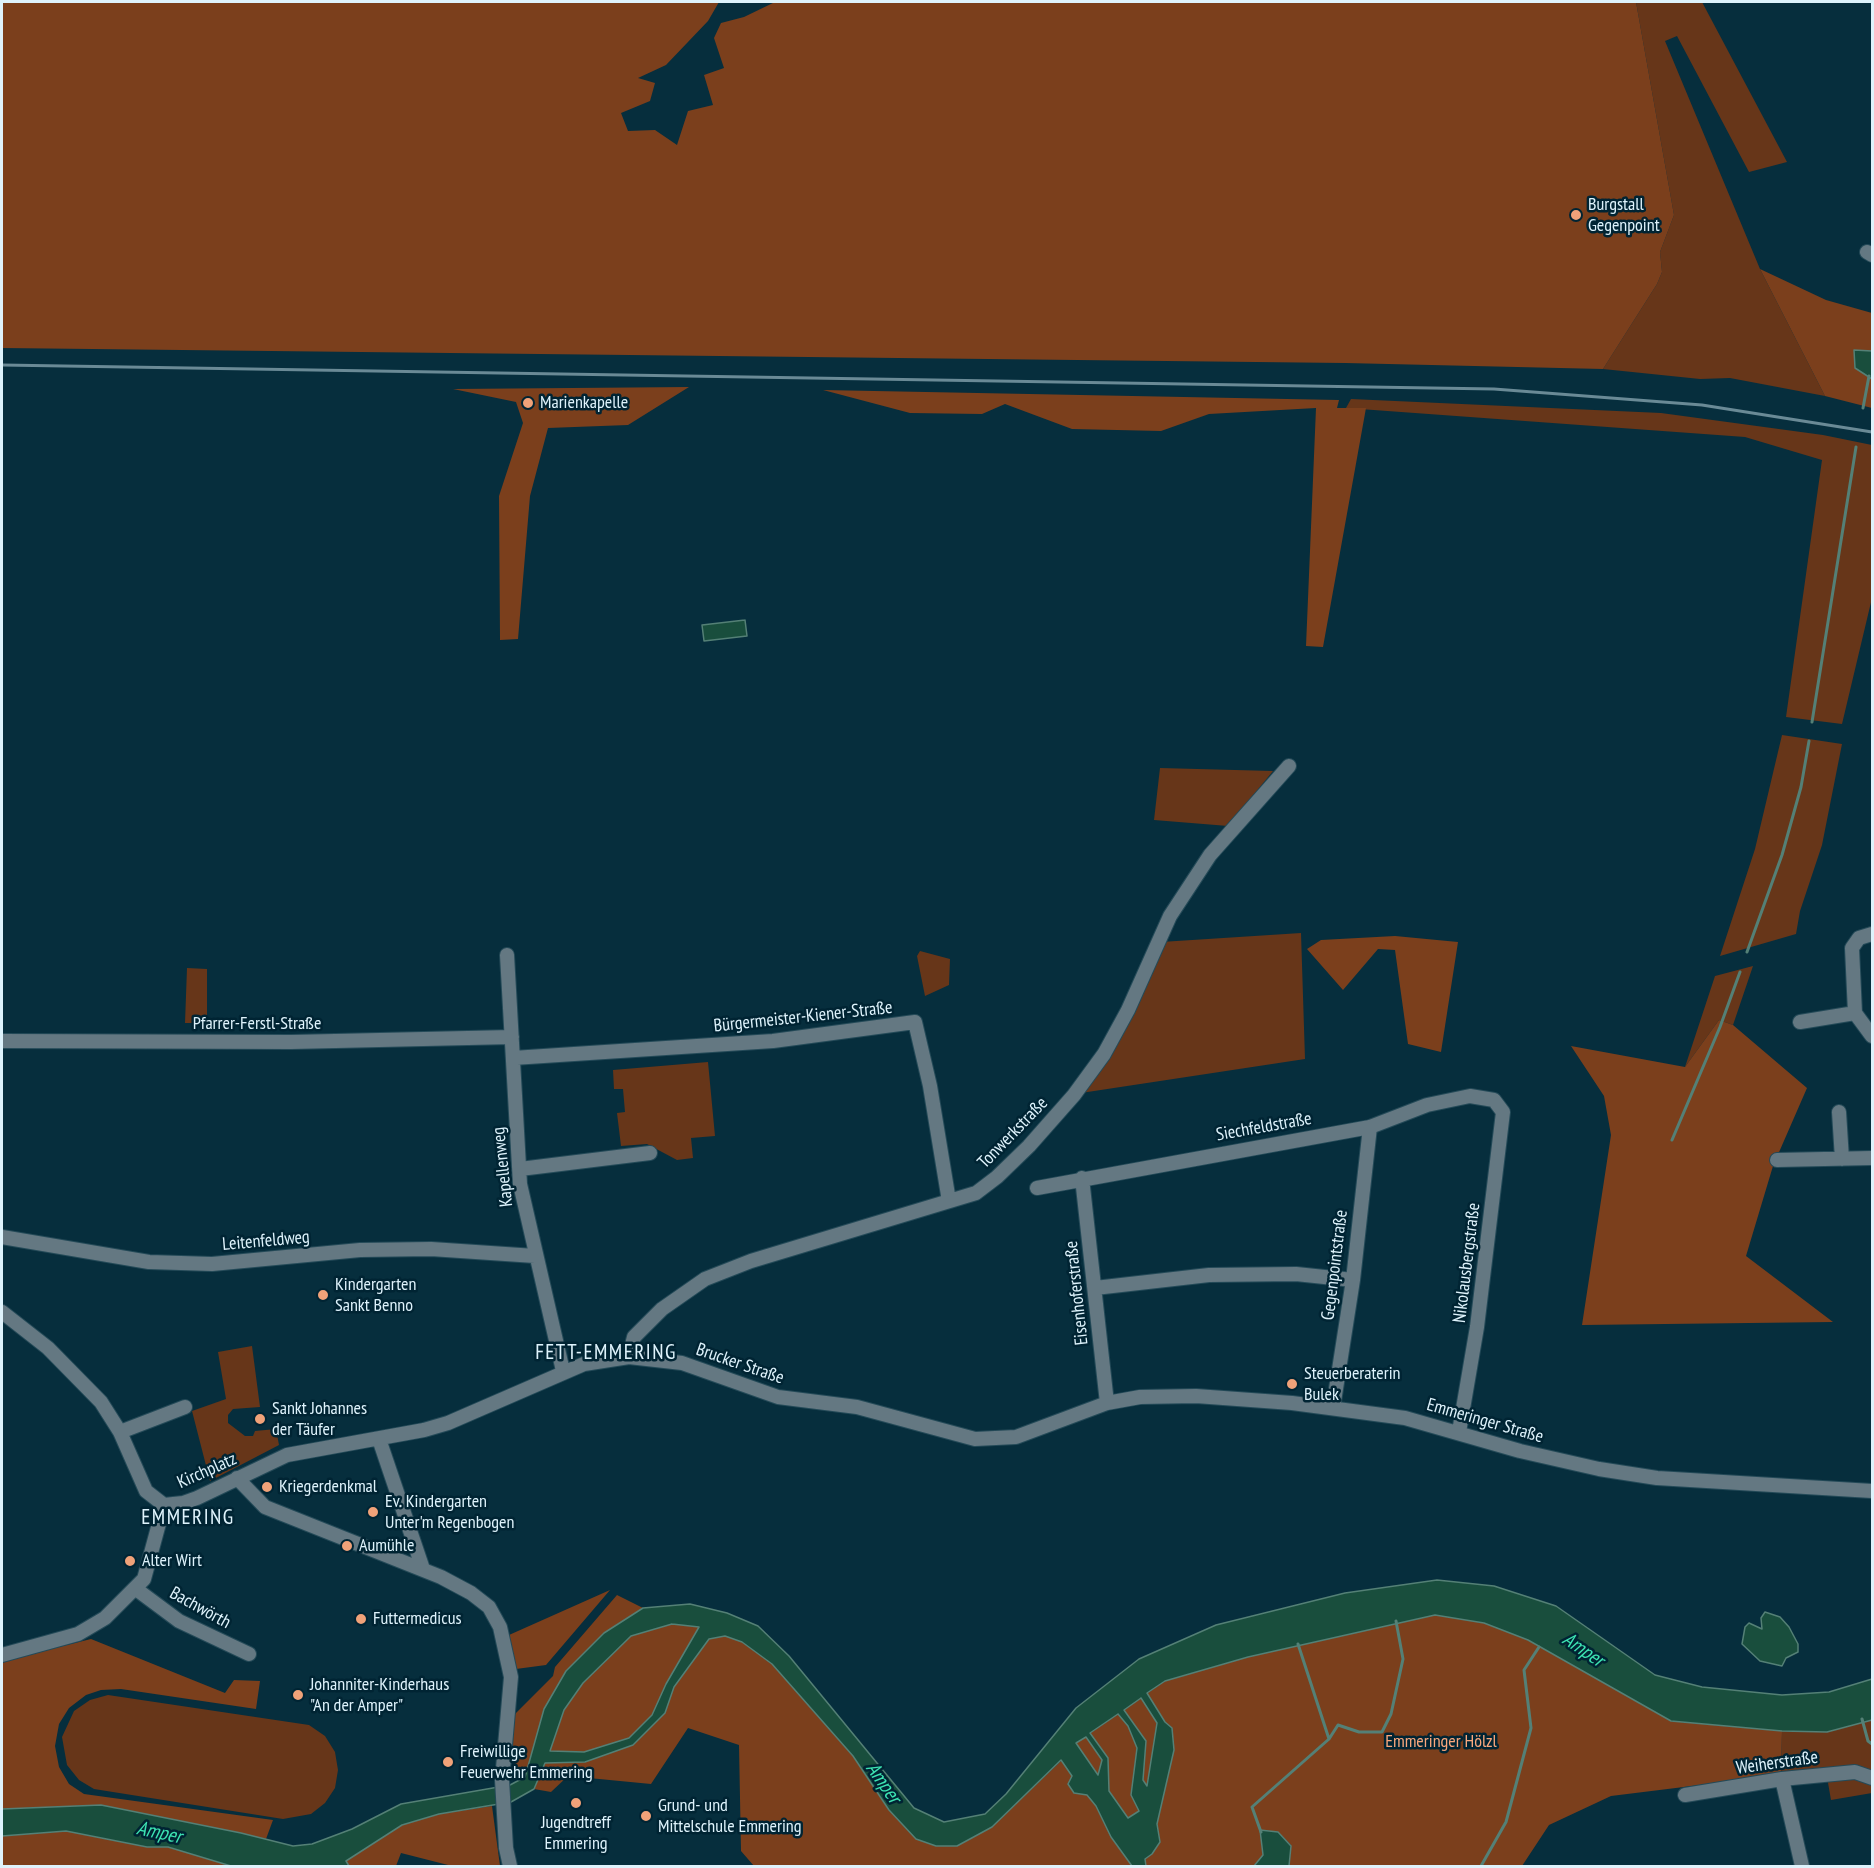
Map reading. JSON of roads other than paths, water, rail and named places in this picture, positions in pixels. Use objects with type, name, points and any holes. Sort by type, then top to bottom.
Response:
[{"type":"street","name":"Tonwerkstraße","points":[[629,1357],[634,1337],[662,1309],[705,1279],[751,1261],[976,1193],[997,1178],[1074,1095],[1104,1054],[1128,1010],[1159,937],[1187,889],[1210,855],[1289,766]]},
{"type":"street","points":[[1872,934],[1859,938],[1852,948],[1855,1013],[1872,1036]]},
{"type":"street","name":"Kapellenweg","points":[[507,955],[520,1169],[535,1256],[563,1371]]},
{"type":"street","points":[[1800,1022],[1855,1013]]},
{"type":"street","name":"Bürgermeister-Kiener-Straße","points":[[513,1058],[773,1041],[915,1022],[930,1086],[949,1201]]},
{"type":"street","name":"Pfarrer-Ferstl-Straße","points":[[2,1041],[299,1042],[512,1037]]},
{"type":"street","name":"Siechfeldstraße","points":[[1037,1188],[1370,1127],[1427,1105],[1470,1096],[1494,1100]]},
{"type":"street","name":"Nikolausbergstraße","points":[[1459,1432],[1478,1327],[1503,1112],[1494,1100]]},
{"type":"street","points":[[1839,1112],[1842,1158]]},
{"type":"street","name":"Gegenpointstraße","points":[[1333,1408],[1353,1280],[1370,1127]]},
{"type":"street","points":[[520,1169],[650,1153]]},
{"type":"street","points":[[1777,1160],[1872,1158]]},
{"type":"street","name":"Eisenhoferstraße","points":[[1082,1178],[1107,1403]]},
{"type":"street","name":"Leitenfeldweg","points":[[2,1237],[125,1258],[212,1264],[360,1250],[431,1249],[535,1256]]},
{"type":"street","points":[[1095,1288],[1209,1275],[1296,1274],[1353,1280]]},
{"type":"street","name":"Kirchplatz","points":[[2,1312],[48,1348],[101,1402],[120,1432],[146,1491],[164,1505],[183,1503],[278,1458],[314,1448]]},
{"type":"street","name":"Brucker Straße","points":[[314,1448],[379,1439],[448,1423],[563,1371],[592,1362],[629,1357],[682,1363],[778,1397],[857,1407],[975,1439],[991,1441],[1016,1437],[1089,1411]]},
{"type":"street","name":"Emmeringer Straße","points":[[1089,1411],[1107,1403],[1166,1395],[1333,1408],[1405,1418],[1520,1451],[1599,1469],[1657,1478],[1872,1491]]},
{"type":"street","points":[[120,1432],[185,1407]]},
{"type":"street","points":[[379,1439],[423,1569]]},
{"type":"street","points":[[237,1478],[265,1507],[423,1569],[471,1593],[489,1607],[501,1627],[512,1677],[502,1780],[510,1866]]},
{"type":"street","points":[[2,1654],[78,1634],[105,1618],[144,1579],[150,1564],[164,1505]]},
{"type":"street","name":"Bachwörth","points":[[136,1589],[179,1621],[249,1654]]},
{"type":"street","name":"Weiherstraße","points":[[1685,1795],[1782,1779],[1855,1772],[1872,1778]]},
{"type":"street","points":[[1782,1779],[1802,1866]]},
{"type":"water","points":[[1854,350],[1872,351],[1872,379],[1855,368]]},
{"type":"water","points":[[745,620],[747,636],[704,641],[702,625]]},
{"type":"water","points":[[1437,1580],[1494,1586],[1556,1606],[1655,1675],[1702,1687],[1782,1695],[1829,1692],[1872,1679],[1872,1720],[1827,1732],[1782,1731],[1671,1721],[1528,1640],[1484,1623],[1435,1615],[1248,1657],[1165,1681],[1147,1693],[1165,1722],[1172,1728],[1174,1750],[1157,1824],[1160,1842],[1152,1854],[1145,1859],[1146,1866],[1132,1866],[1111,1837],[1096,1806],[1087,1795],[1074,1793],[1068,1784],[1072,1776],[1061,1760],[992,1827],[957,1846],[936,1846],[916,1839],[889,1810],[853,1756],[772,1664],[742,1642],[725,1636],[709,1639],[674,1687],[665,1713],[633,1745],[585,1762],[545,1763],[534,1789],[511,1802],[439,1814],[402,1825],[346,1861],[349,1866],[231,1866],[168,1847],[147,1847],[66,1831],[2,1836],[2,1809],[101,1805],[241,1833],[293,1846],[312,1844],[352,1829],[401,1804],[510,1785],[525,1777],[544,1709],[566,1671],[604,1633],[643,1608],[690,1604],[727,1613],[758,1626],[789,1656],[914,1808],[944,1822],[985,1814],[1006,1794],[1076,1708],[1139,1659],[1216,1625],[1345,1593]],"holes":[[[672,1624],[699,1627],[666,1684],[652,1715],[629,1738],[584,1752],[550,1751],[564,1710],[583,1683],[631,1636]],[[1141,1698],[1157,1723],[1147,1786],[1143,1780],[1146,1741],[1124,1710]],[[1118,1714],[1128,1726],[1137,1748],[1131,1795],[1139,1811],[1128,1818],[1109,1791],[1108,1758],[1090,1733]],[[1086,1737],[1102,1760],[1098,1775],[1076,1743]]]},
{"type":"water","points":[[1765,1612],[1780,1617],[1789,1627],[1798,1644],[1798,1652],[1786,1658],[1782,1666],[1760,1661],[1742,1644],[1745,1627],[1749,1623],[1762,1629],[1761,1618]]},
{"type":"water","points":[[1260,1830],[1278,1832],[1291,1846],[1289,1866],[1254,1866],[1263,1855]]},
{"type":"waterway","points":[[1863,408],[1869,376]]},
{"type":"waterway","points":[[1812,722],[1856,447]]},
{"type":"waterway","points":[[1747,952],[1782,855],[1801,787],[1809,741]]},
{"type":"waterway","points":[[1672,1140],[1720,1027],[1740,972]]},
{"type":"waterway","points":[[1261,1832],[1252,1807],[1329,1739],[1338,1725],[1359,1732],[1382,1732],[1391,1714],[1403,1659],[1396,1621]]},
{"type":"waterway","name":"Amper","points":[[1298,1644],[1329,1739]]},
{"type":"waterway","points":[[1481,1866],[1506,1822],[1531,1728],[1524,1670],[1539,1647]]},
{"type":"waterway","points":[[1862,1719],[1868,1741],[1872,1744]]},
{"type":"railway","points":[[2,365],[1494,389],[1702,405],[1872,432]]},
{"type":"place","name":"Burgstall Gegenpoint","points":[[1576,215]]},
{"type":"place","name":"Marienkapelle","points":[[528,403]]},
{"type":"place","name":"Kindergarten Sankt Benno","points":[[323,1295]]},
{"type":"place","name":"Steuerberaterin Bulek","points":[[1292,1384]]},
{"type":"place","name":"Sankt Johannes der Täufer","points":[[260,1419]]},
{"type":"place","name":"Kriegerdenkmal","points":[[267,1487]]},
{"type":"place","name":"Ev. Kindergarten Unter'm Regenbogen","points":[[373,1512]]},
{"type":"place","name":"Aumühle","points":[[347,1546]]},
{"type":"place","name":"Alter Wirt","points":[[130,1561]]},
{"type":"place","name":"Futtermedicus","points":[[361,1619]]},
{"type":"place","name":"Johanniter-Kinderhaus \"An der Amper\"","points":[[298,1695]]},
{"type":"place","name":"Freiwillige Feuerwehr Emmering","points":[[448,1762]]},
{"type":"place","name":"Jugendtreff Emmering","points":[[576,1803]]},
{"type":"place","name":"Grund- und Mittelschule Emmering","points":[[646,1816]]},
{"type":"district","name":"FETT-EMMERING","points":[[606,1353]]},
{"type":"district","name":"EMMERING","points":[[188,1518]]},
{"type":"park label","name":"Emmeringer Hölzl","points":[[1441,1742]]}]
